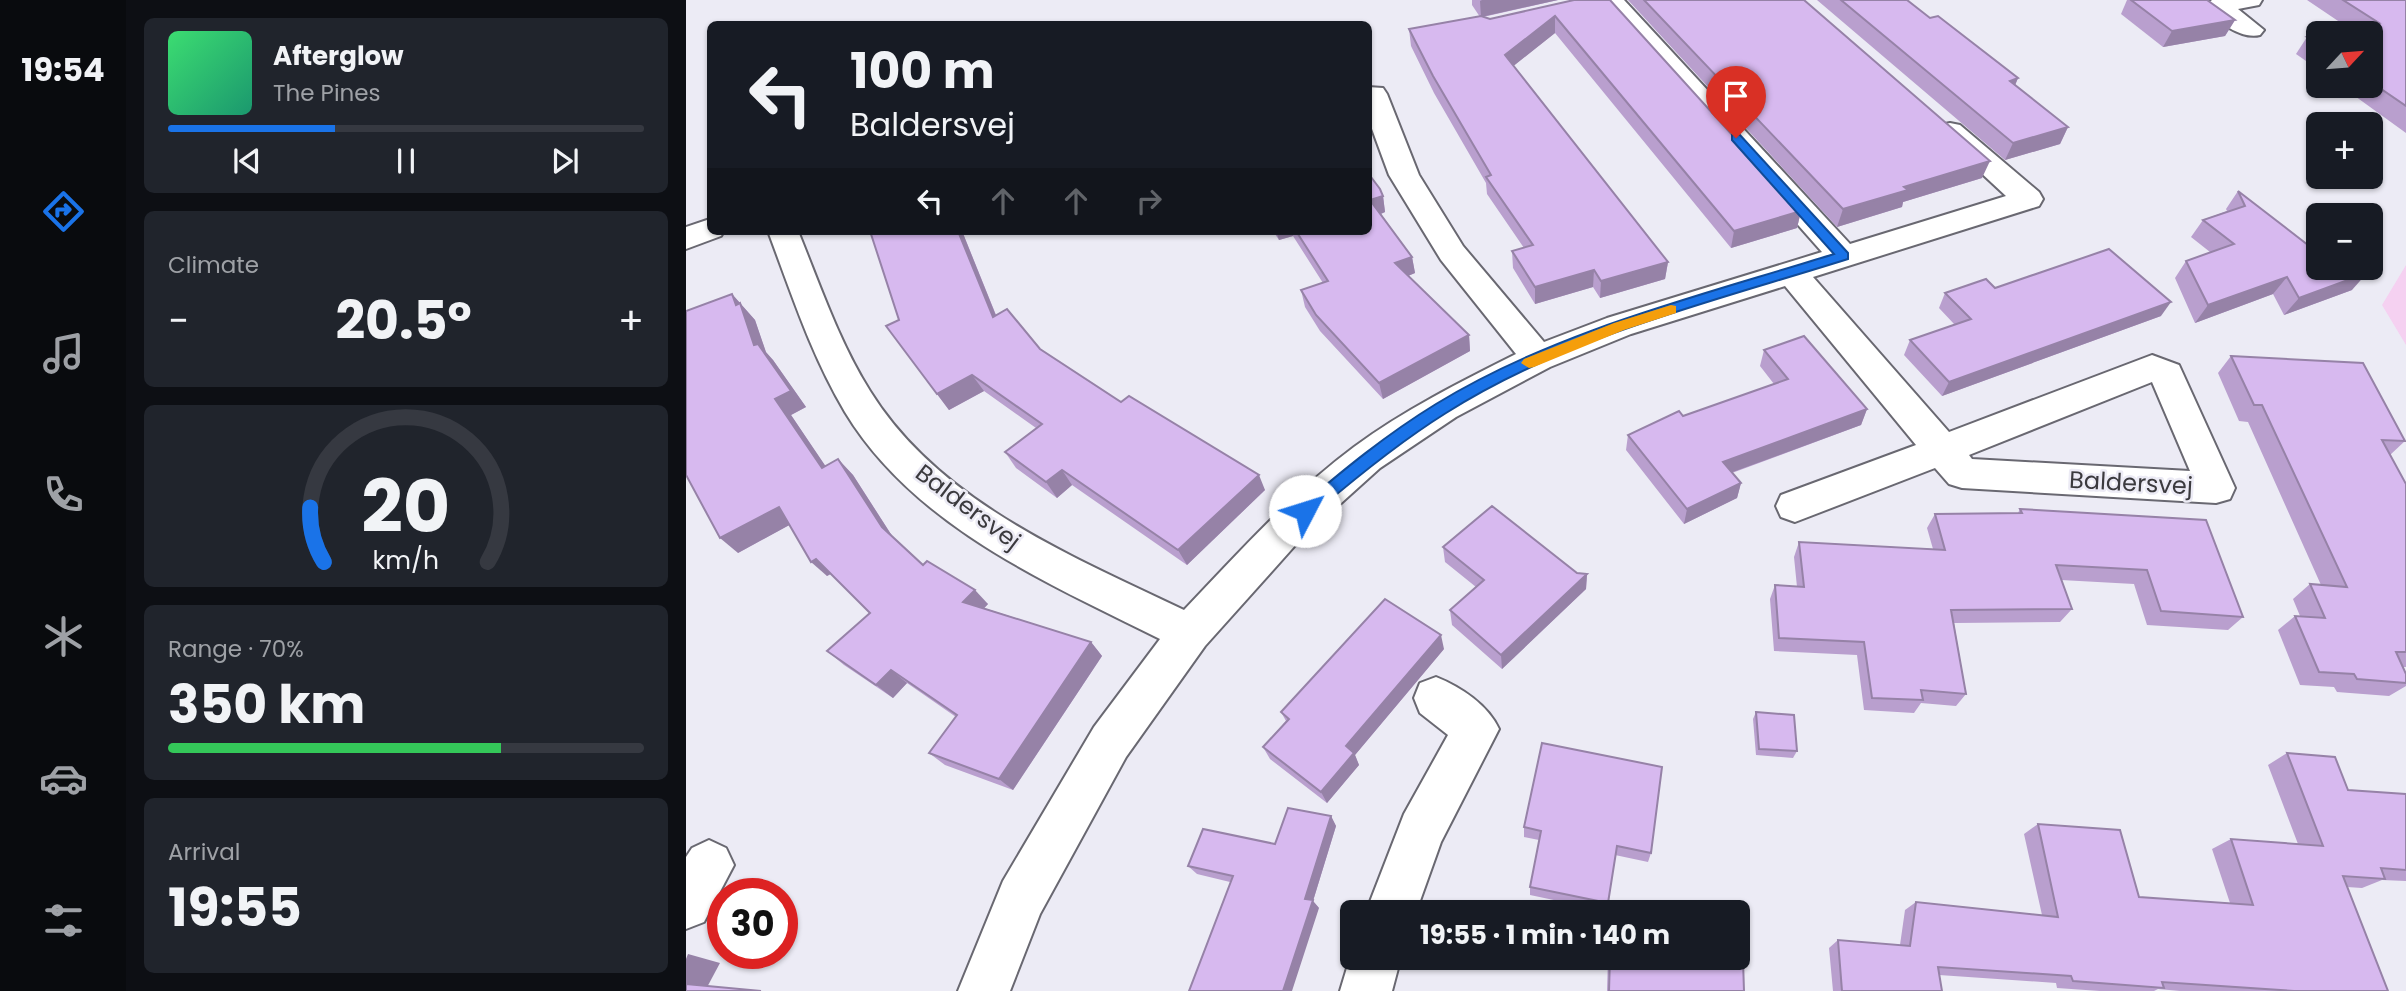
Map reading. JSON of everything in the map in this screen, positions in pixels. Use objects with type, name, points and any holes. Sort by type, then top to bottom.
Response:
[{"type":"street","points":[[2250,0],[2217,6],[2251,30]]},
{"type":"street","points":[[1601,1],[1843,256]]},
{"type":"street","points":[[1372,94],[1404,175],[1452,253],[1538,358]]},
{"type":"street","points":[[984,991],[1021,899],[1110,742],[1190,633],[1285,529],[1367,458],[1443,407],[1538,358],[1619,326],[2028,199],[1924,108]]},
{"type":"street","points":[[686,239],[707,230]]},
{"type":"street","name":"Baldersvej","points":[[785,235],[832,353],[845,376],[873,423],[926,481],[1011,544],[1190,633]]},
{"type":"street","name":"Baldersvej","points":[[1791,272],[1942,450],[1962,473],[2216,488],[2167,374],[2151,368],[1942,450],[1795,506]]},
{"type":"street","points":[[1395,900],[1421,831],[1476,729],[1436,698]]},
{"type":"street","points":[[1366,991],[1372,970]]},
{"type":"shaded area","points":[[2406,265],[2406,345],[2382,305]]},
{"type":"building","points":[[1574,0],[1610,0],[1801,211],[1734,231],[1555,16],[1505,55],[1668,262],[1601,281],[1594,270],[1535,287],[1512,251],[1533,245],[1486,177],[1491,175],[1409,29],[1481,16],[1490,19]]},
{"type":"building","points":[[1644,0],[1804,0],[1990,161],[1904,187],[1908,190],[1843,209]]},
{"type":"building","points":[[1841,0],[1907,0],[1930,18],[1938,16],[2018,78],[2010,81],[2068,127],[2013,143]]},
{"type":"building","points":[[2131,0],[2207,0],[2235,20],[2172,31]]},
{"type":"building","points":[[2343,0],[2406,0],[2406,106],[2384,91],[2384,21],[2376,21]]},
{"type":"building","points":[[1372,178],[1380,189],[1383,196],[1372,199]]},
{"type":"building","points":[[2238,191],[2306,244],[2306,280],[2348,280],[2299,298],[2287,277],[2208,305],[2186,261],[2234,244],[2203,220],[2245,206]]},
{"type":"building","points":[[1372,203],[1412,257],[1395,263],[1469,335],[1379,383],[1316,315],[1301,290],[1328,281],[1299,235],[1372,235]]},
{"type":"building","points":[[871,235],[960,235],[993,317],[1007,309],[1040,349],[1121,402],[1129,396],[1259,475],[1178,550],[1062,470],[1046,482],[1005,452],[1042,424],[972,375],[937,394],[886,326],[899,320]]},
{"type":"building","points":[[2109,249],[2171,302],[1949,382],[1910,340],[1971,319],[1945,293],[1986,279],[1995,288]]},
{"type":"building","points":[[732,294],[736,305],[740,303],[754,345],[758,344],[791,391],[775,399],[822,468],[838,459],[882,527],[923,565],[927,561],[975,590],[963,602],[1091,642],[999,779],[929,753],[957,715],[891,670],[876,685],[827,651],[870,613],[816,559],[811,562],[779,507],[720,538],[686,475],[686,311]]},
{"type":"building","points":[[1804,336],[1867,409],[1723,462],[1741,483],[1687,509],[1628,435],[1679,411],[1683,416],[1788,379],[1764,350]]},
{"type":"building","points":[[2231,356],[2363,363],[2405,441],[2382,440],[2406,484],[2406,652],[2396,652],[2406,674],[2406,683],[2357,679],[2354,674],[2319,672],[2295,616],[2325,618],[2310,584],[2347,587],[2262,405],[2254,405]]},
{"type":"building","points":[[1492,506],[1577,573],[1587,574],[1501,655],[1450,610],[1484,580],[1443,547]]},
{"type":"building","points":[[2020,509],[2206,520],[2243,617],[2161,611],[2147,570],[2056,565],[2072,609],[1951,610],[1966,694],[1921,690],[1923,700],[1872,698],[1864,642],[1779,638],[1775,585],[1804,587],[1799,542],[1945,550],[1935,514],[2022,513]]},
{"type":"building","points":[[1385,599],[1441,635],[1346,746],[1354,753],[1321,792],[1263,747],[1289,719],[1281,712]]},
{"type":"building","points":[[1756,712],[1794,715],[1797,751],[1759,749]]},
{"type":"building","points":[[1542,743],[1662,767],[1651,853],[1617,846],[1608,900],[1593,900],[1530,887],[1541,831],[1524,827]]},
{"type":"building","points":[[2287,753],[2335,757],[2348,790],[2406,794],[2406,870],[2381,868],[2385,879],[2343,876],[2388,991],[2294,991],[2162,982],[2164,988],[2073,981],[2071,976],[1938,967],[1942,991],[1842,991],[1838,940],[1910,946],[1916,902],[2058,917],[2038,824],[2120,830],[2139,897],[2253,905],[2231,839],[2323,846]]},
{"type":"building","points":[[1288,808],[1331,816],[1305,899],[1313,900],[1283,991],[1189,991],[1233,876],[1188,866],[1203,829],[1275,844]]},
{"type":"building","points":[[1610,970],[1743,970],[1744,991],[1609,991]]},
{"type":"building","points":[[686,984],[761,991],[686,991]]},
{"type":"slow traffic","points":[[1529,363],[1619,326],[1671,310]]},
{"type":"route","points":[[1305,511],[1367,458],[1443,407],[1538,358],[1619,326],[1843,256],[1736,138]]}]
